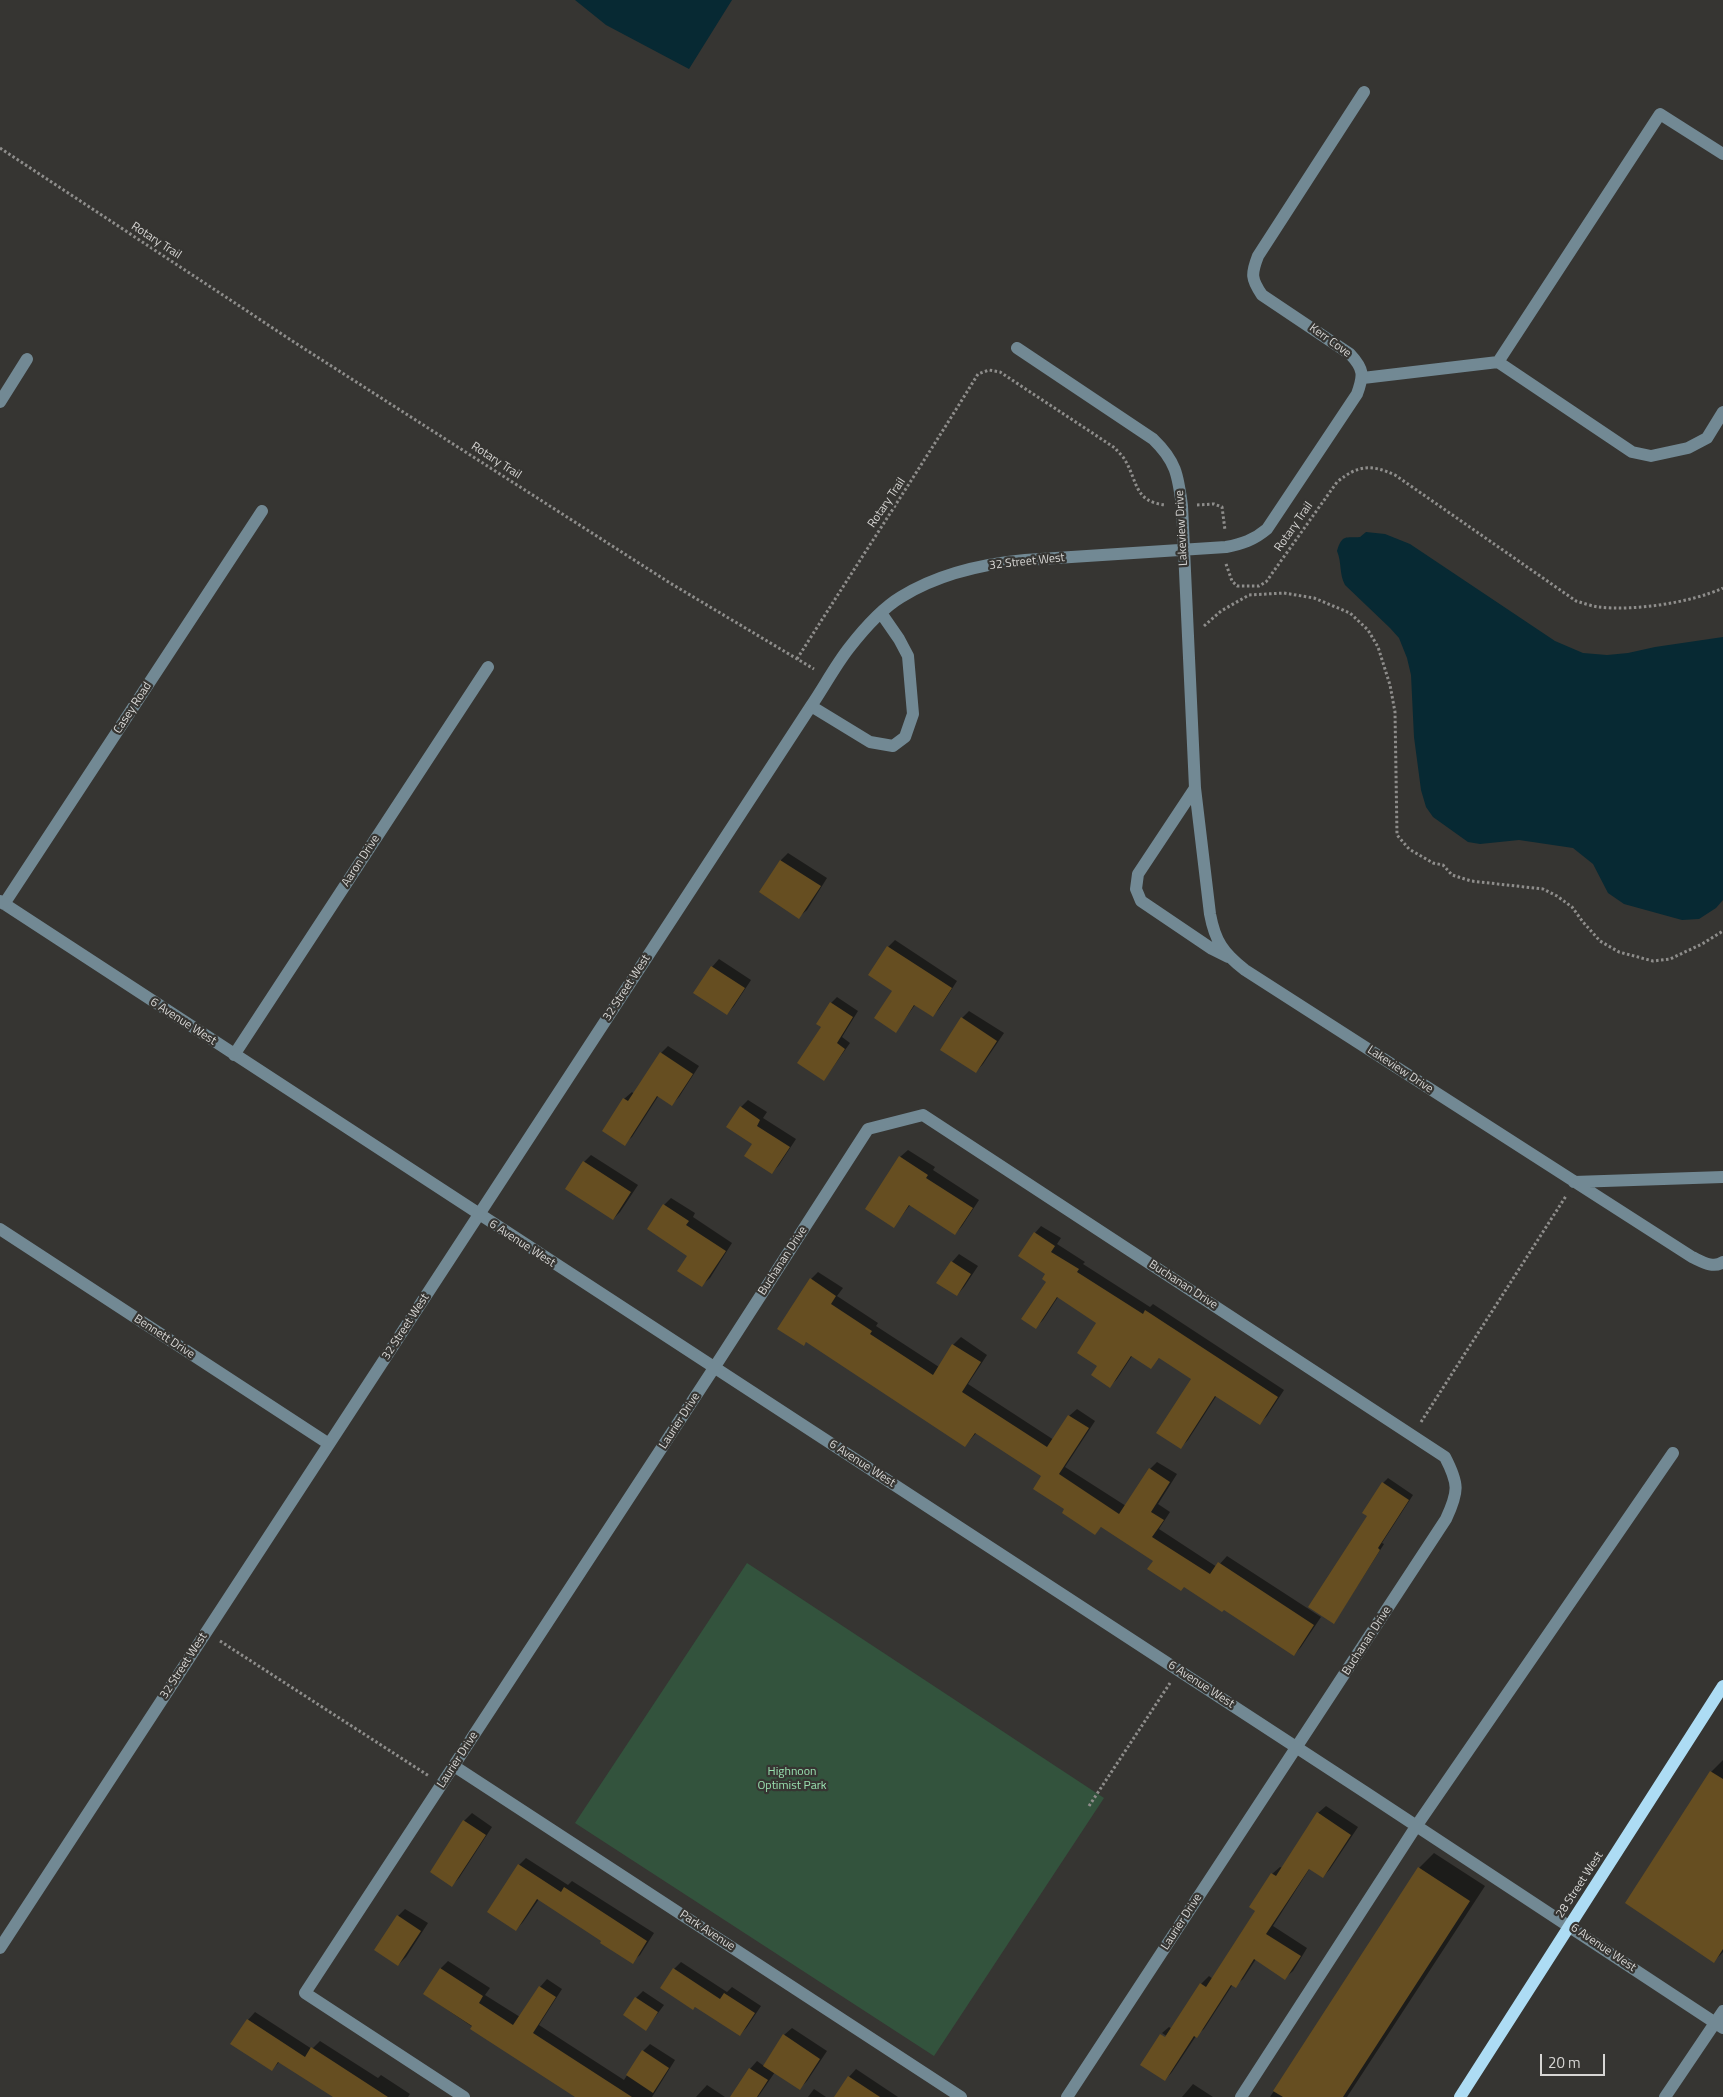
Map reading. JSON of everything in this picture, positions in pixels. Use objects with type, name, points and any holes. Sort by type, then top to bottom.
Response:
[{"type":"main road","name":"28 Street West","points":[[1460,2097],[1723,1686]]},
{"type":"street","name":"Kerr Cove","points":[[1363,378],[1359,364],[1350,354],[1262,295],[1253,282],[1253,269],[1258,256],[1364,92]]},
{"type":"street","points":[[1498,362],[1660,114],[1723,154]]},
{"type":"street","name":"Lakeview Drive","points":[[1017,348],[1153,439],[1173,463],[1179,484],[1182,506],[1187,640],[1196,788],[1211,920],[1214,934],[1228,957]]},
{"type":"street","points":[[0,402],[27,360]]},
{"type":"street","points":[[1183,550],[1226,547],[1250,541],[1267,529],[1357,394],[1363,378],[1498,362],[1632,452],[1651,456],[1688,448],[1706,438],[1723,412]]},
{"type":"street","name":"Casey Road","points":[[2,903],[262,511]]},
{"type":"street","name":"32 Street West","points":[[0,1948],[848,649],[881,613],[900,597],[931,582],[967,569],[1025,560],[1183,550]]},
{"type":"street","points":[[811,706],[870,742],[893,746],[905,737],[913,714],[908,656],[881,613]]},
{"type":"street","name":"Aaron Drive","points":[[234,1054],[488,667]]},
{"type":"street","name":"Lakeview Drive","points":[[1196,788],[1138,874],[1136,889],[1141,901],[1228,957],[1253,976],[1692,1257],[1706,1264],[1719,1264],[1723,1262]]},
{"type":"street","name":"6 Avenue West","points":[[2,903],[478,1215],[1417,1825],[1719,2026]]},
{"type":"street","name":"Buchanan Drive","points":[[714,1368],[868,1129],[923,1114],[1445,1457],[1455,1476],[1456,1497],[1446,1519],[1298,1748]]},
{"type":"street","points":[[1574,1182],[1723,1178]]},
{"type":"street","name":"Bennett Drive","points":[[0,1229],[329,1444]]},
{"type":"street","name":"Laurier Drive","points":[[464,2097],[305,1993],[714,1368]]},
{"type":"street","points":[[1241,2097],[1417,1825],[1672,1453]]},
{"type":"street","name":"Laurier Drive","points":[[1067,2097],[1298,1748]]},
{"type":"street","name":"Park Avenue","points":[[454,1766],[960,2097]]},
{"type":"street","points":[[1665,2097],[1719,2026],[1723,2011]]},
{"type":"path","name":"Rotary Trail","points":[[0,148],[314,355],[662,577],[797,659],[859,560],[904,494],[978,374],[989,370],[1000,372],[1115,448],[1125,460],[1137,489],[1145,499],[1157,504],[1182,506],[1214,504],[1222,508],[1225,516],[1226,568],[1232,581],[1237,586],[1259,586],[1266,582],[1337,482],[1347,474],[1370,467],[1382,469],[1395,475],[1576,601],[1596,607],[1632,608],[1661,604],[1723,588]]},
{"type":"path","points":[[1187,640],[1221,611],[1249,595],[1284,593],[1314,598],[1350,613],[1368,630],[1378,647],[1390,685],[1395,712],[1397,834],[1409,849],[1433,863],[1443,865],[1452,875],[1471,881],[1543,889],[1558,896],[1572,907],[1600,941],[1619,952],[1653,961],[1670,959],[1702,944],[1723,931]]},
{"type":"path","points":[[1412,1436],[1574,1182]]},
{"type":"path","points":[[206,1632],[442,1784]]},
{"type":"path","points":[[1089,1806],[1178,1670]]},
{"type":"green space","name":"Highnoon Optimist Park","points":[[747,1563],[1104,1798],[934,2056],[575,1823]]},
{"type":"water","points":[[575,0],[732,0],[689,69],[606,25]]},
{"type":"water","points":[[1366,532],[1385,534],[1410,544],[1555,641],[1583,653],[1607,655],[1628,653],[1723,637],[1723,900],[1716,908],[1699,919],[1682,920],[1624,904],[1608,893],[1593,864],[1573,848],[1519,840],[1480,844],[1468,842],[1433,817],[1426,807],[1421,790],[1414,737],[1411,675],[1407,658],[1399,638],[1345,585],[1342,577],[1337,551],[1341,542],[1348,537],[1360,537]]},
{"type":"building","points":[[780,860],[821,886],[799,919],[759,892]]},
{"type":"building","points":[[887,946],[952,988],[933,1017],[914,1005],[896,1033],[874,1018],[892,991],[868,975]]},
{"type":"building","points":[[711,966],[745,988],[727,1015],[693,993]]},
{"type":"building","points":[[830,1002],[853,1017],[837,1043],[845,1049],[824,1081],[797,1063],[821,1027],[816,1024]]},
{"type":"building","points":[[961,1017],[997,1041],[976,1073],[940,1050]]},
{"type":"building","points":[[660,1052],[693,1074],[672,1106],[657,1096],[625,1146],[602,1131],[623,1098],[628,1101]]},
{"type":"building","points":[[740,1106],[760,1120],[757,1126],[790,1147],[772,1174],[744,1156],[752,1144],[726,1127]]},
{"type":"building","points":[[899,1156],[928,1175],[926,1178],[973,1208],[955,1235],[909,1205],[894,1228],[865,1209]]},
{"type":"building","points":[[583,1161],[631,1192],[613,1220],[565,1189]]},
{"type":"building","points":[[663,1204],[689,1221],[686,1225],[726,1251],[702,1287],[677,1271],[687,1256],[647,1229]]},
{"type":"building","points":[[1034,1232],[1055,1246],[1051,1252],[1079,1269],[1077,1272],[1143,1314],[1145,1310],[1278,1397],[1260,1425],[1215,1396],[1181,1449],[1156,1433],[1191,1379],[1159,1358],[1151,1369],[1131,1356],[1110,1388],[1091,1375],[1097,1366],[1077,1353],[1096,1323],[1057,1297],[1036,1329],[1021,1319],[1046,1282],[1042,1279],[1045,1274],[1018,1256]]},
{"type":"building","points":[[951,1261],[971,1274],[957,1296],[936,1283]]},
{"type":"building","points":[[810,1278],[836,1296],[831,1304],[872,1331],[870,1334],[933,1375],[952,1344],[981,1362],[962,1392],[1047,1447],[1068,1415],[1089,1428],[1059,1474],[1119,1514],[1149,1468],[1170,1482],[1151,1512],[1164,1520],[1152,1537],[1210,1574],[1218,1562],[1314,1625],[1294,1656],[1224,1610],[1222,1612],[1184,1587],[1181,1591],[1147,1569],[1153,1561],[1101,1527],[1095,1535],[1062,1513],[1064,1509],[1033,1489],[1041,1476],[975,1433],[965,1447],[806,1342],[804,1346],[777,1329]]},
{"type":"building","points":[[1382,1482],[1409,1500],[1378,1548],[1380,1550],[1334,1624],[1308,1607],[1367,1516],[1362,1513]]},
{"type":"building","points":[[1710,1771],[1723,1779],[1723,1949],[1714,1963],[1625,1903]]},
{"type":"building","points":[[1317,1812],[1351,1835],[1323,1878],[1309,1869],[1266,1934],[1301,1956],[1285,1980],[1254,1959],[1236,1988],[1231,1985],[1197,2038],[1194,2036],[1165,2081],[1140,2065],[1160,2034],[1165,2037],[1200,1983],[1206,1987],[1255,1911],[1249,1907],[1271,1873],[1276,1876]]},
{"type":"building","points":[[463,1820],[486,1835],[452,1887],[430,1872]]},
{"type":"building","points":[[518,1864],[561,1892],[564,1887],[647,1941],[633,1964],[537,1899],[516,1931],[487,1912]]},
{"type":"building","points":[[1418,1867],[1470,1901],[1343,2097],[1283,2097],[1273,2091]]},
{"type":"building","points":[[397,1915],[421,1931],[398,1966],[374,1950]]},
{"type":"building","points":[[440,1968],[483,1996],[479,2003],[513,2025],[539,1986],[556,1997],[533,2033],[632,2097],[575,2097],[470,2029],[472,2026],[423,1994]]},
{"type":"building","points":[[673,1968],[720,1999],[724,1993],[755,2013],[740,2036],[695,2007],[693,2010],[660,1988]]},
{"type":"building","points":[[635,1997],[658,2012],[646,2031],[623,2015]]},
{"type":"building","points":[[247,2019],[305,2057],[311,2047],[388,2097],[333,2097],[278,2062],[272,2071],[230,2044]]},
{"type":"building","points":[[783,2034],[820,2059],[800,2090],[763,2066]]},
{"type":"building","points":[[642,2050],[669,2068],[653,2093],[626,2075]]},
{"type":"building","points":[[749,2068],[768,2080],[757,2097],[730,2097]]},
{"type":"building","points":[[848,2076],[880,2097],[834,2097]]}]
